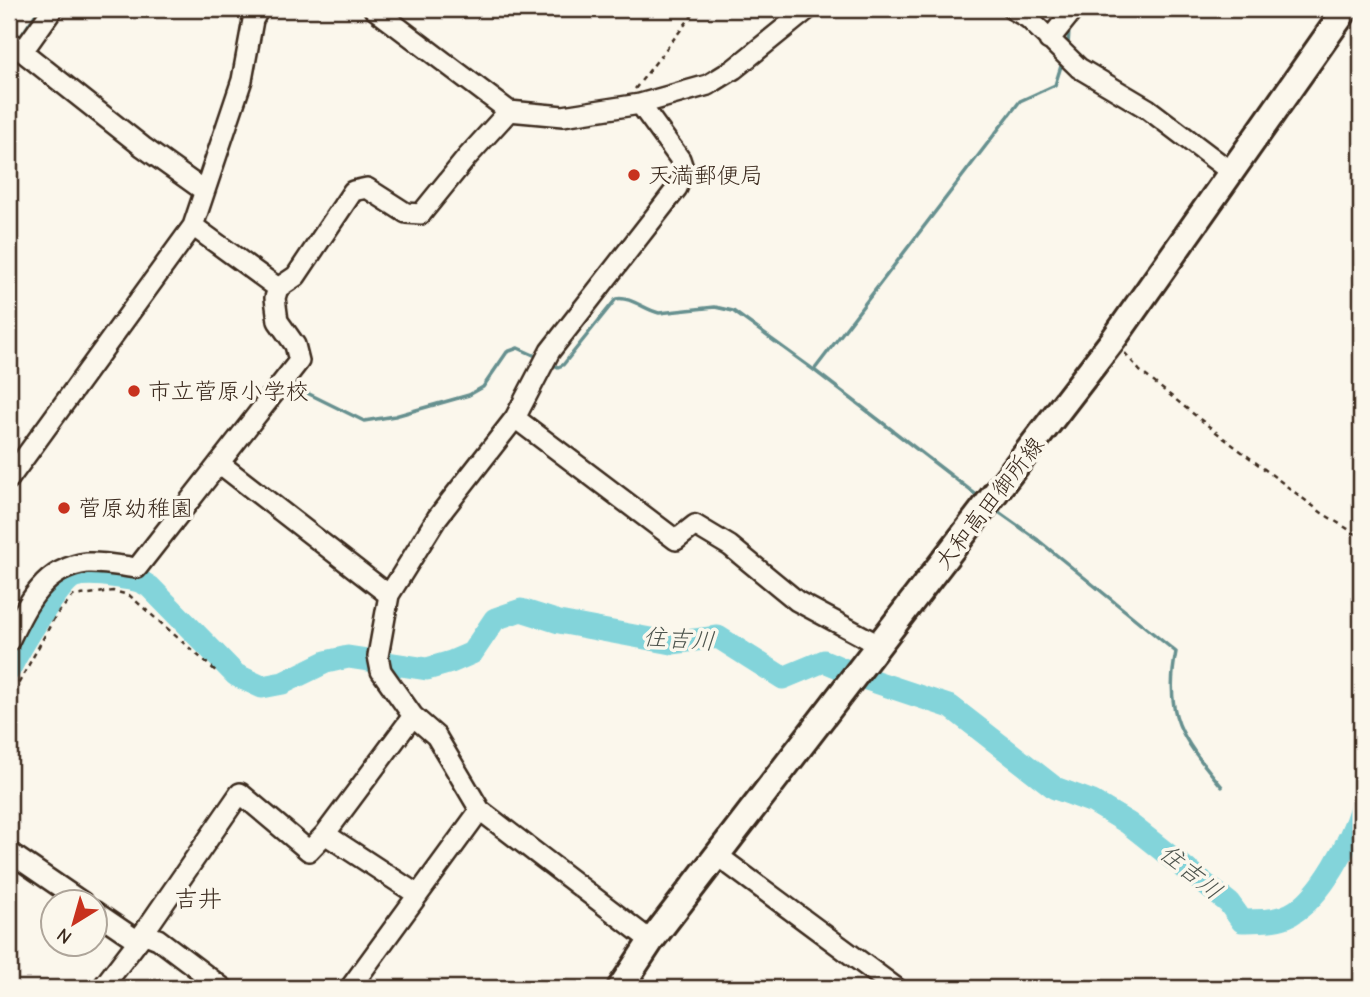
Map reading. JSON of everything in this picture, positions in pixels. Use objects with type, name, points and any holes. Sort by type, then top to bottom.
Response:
[{"type":"main road","name":"大和高田御所線","points":[[620,988],[651,942],[1113,340],[1346,9]]},
{"type":"street","points":[[53,9],[15,45],[203,191]]},
{"type":"street","points":[[9,479],[193,226],[242,80],[253,20],[259,9]]},
{"type":"street","points":[[374,9],[509,111],[563,116],[640,104],[708,85],[734,69],[808,9]]},
{"type":"street","points":[[1012,9],[1028,18],[1079,68],[1148,109],[1231,172]]},
{"type":"street","points":[[1049,40],[1074,9]]},
{"type":"street","points":[[640,104],[680,159],[684,171],[677,188],[551,352],[514,418],[437,519],[389,595],[378,656],[381,671],[413,716],[436,736],[480,810],[651,942]]},
{"type":"street","points":[[9,641],[28,602],[45,580],[62,570],[88,563],[137,568],[299,361],[295,345],[278,321],[275,298],[278,288],[296,276],[352,191],[367,188],[406,213],[421,214],[509,111]]},
{"type":"street","points":[[193,226],[278,288]]},
{"type":"street","points":[[514,418],[676,540],[695,526],[730,545],[797,601],[879,645]]},
{"type":"street","points":[[219,463],[389,595]]},
{"type":"street","points":[[102,988],[141,937],[240,793],[309,851],[325,834],[413,716]]},
{"type":"street","points":[[350,988],[480,810]]},
{"type":"street","points":[[325,834],[418,895]]},
{"type":"street","points":[[9,852],[62,888]]},
{"type":"street","points":[[718,856],[896,988]]},
{"type":"street","points":[[108,919],[141,937],[158,939],[223,988]]},
{"type":"path","points":[[619,108],[697,9]]},
{"type":"path","points":[[1113,340],[1140,371],[1221,436],[1322,513],[1361,537]]},
{"type":"path","points":[[9,701],[57,615],[73,596],[113,591],[129,595],[218,673]]},
{"type":"waterway","points":[[19,39],[39,9]]},
{"type":"waterway","points":[[1068,46],[1069,29]]},
{"type":"waterway","points":[[814,370],[1020,101],[1055,85],[1062,63]]},
{"type":"waterway","points":[[551,364],[558,367],[563,365],[616,299],[627,300],[659,313],[715,307],[733,311],[979,497]]},
{"type":"waterway","points":[[283,396],[295,387],[364,421],[395,416],[469,395],[483,387],[507,352],[518,348],[538,357]]},
{"type":"waterway","points":[[993,508],[1038,540],[1176,652],[1172,693],[1180,726],[1197,755],[1222,787]]},
{"type":"waterway","name":"住吉川","points":[[9,670],[39,618],[59,591],[75,576],[86,574],[119,577],[146,584],[236,675],[262,687],[283,683],[326,662],[348,657],[427,669],[451,662],[472,653],[495,619],[521,610],[559,622],[672,643],[718,637],[783,678],[824,661],[867,679],[951,707],[1055,788],[1093,802],[1128,823],[1229,903],[1242,921],[1267,920],[1291,914],[1314,895],[1334,867],[1361,808]]},
{"type":"place","name":"天満郵便局","points":[[634,175]]},
{"type":"place","name":"市立菅原小学校","points":[[134,391]]},
{"type":"place","name":"菅原幼稚園","points":[[64,508]]},
{"type":"district","name":"吉井","points":[[198,899]]}]
